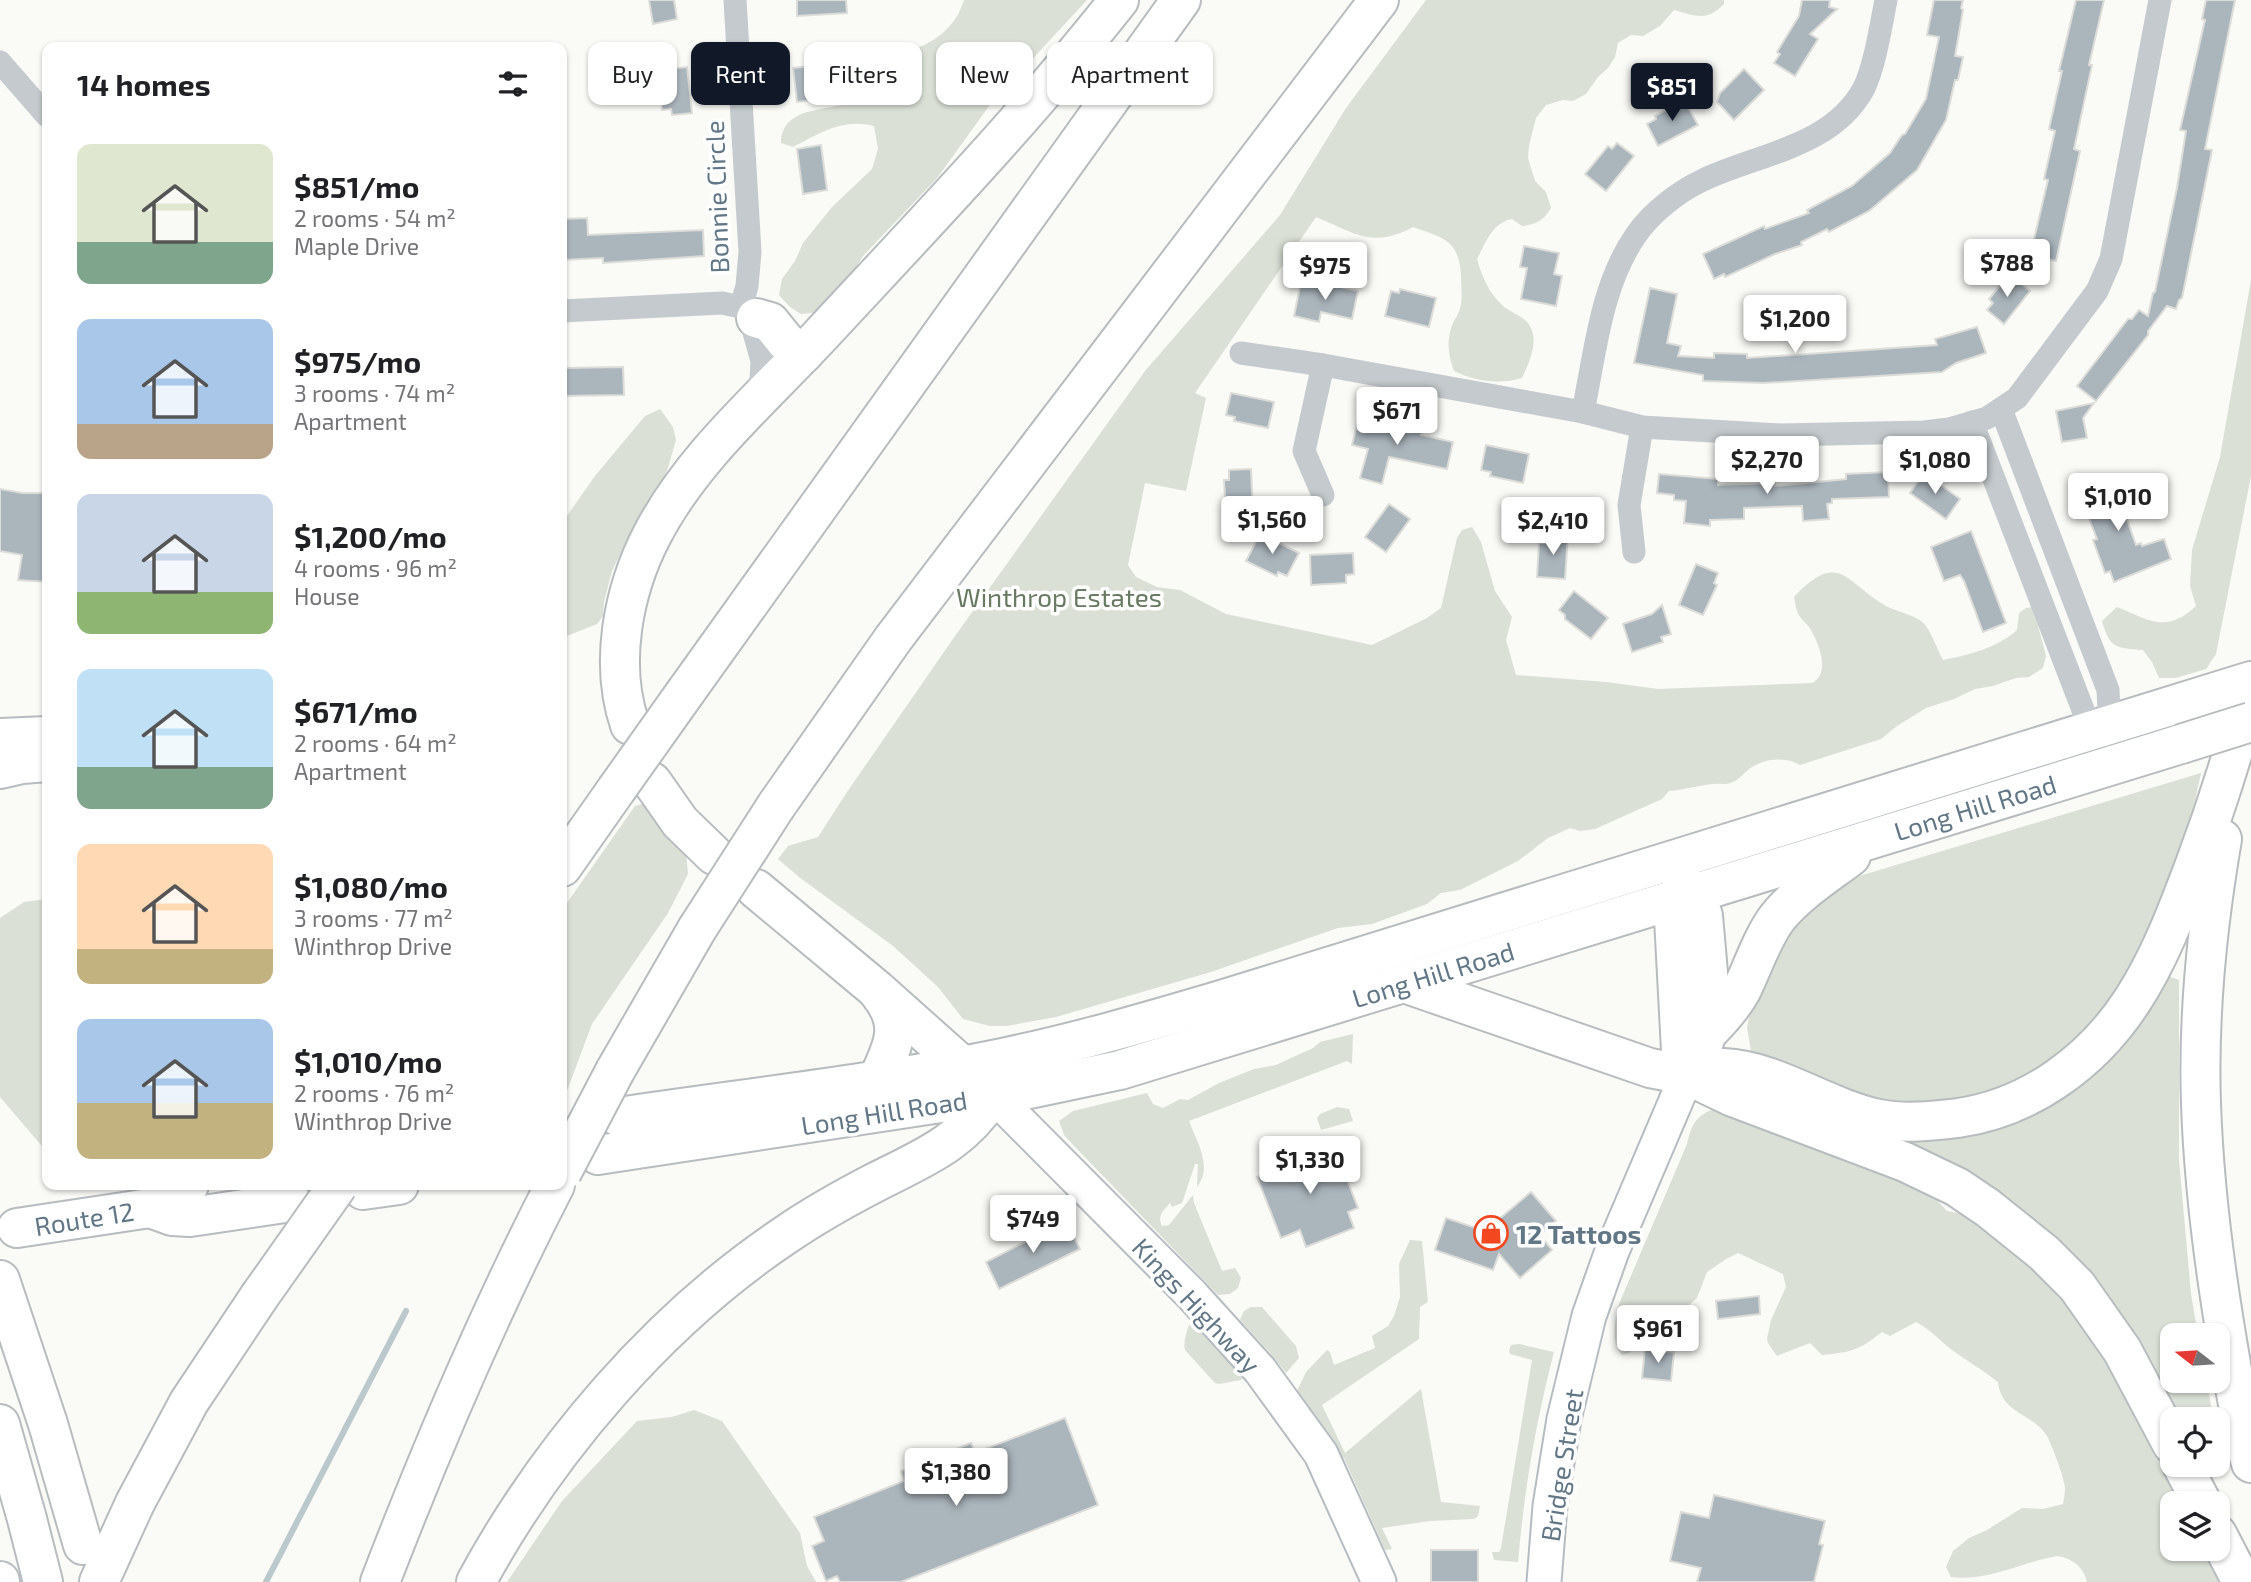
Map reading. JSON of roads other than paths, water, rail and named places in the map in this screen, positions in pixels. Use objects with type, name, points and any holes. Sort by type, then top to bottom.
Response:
[{"type":"highway","points":[[630,725],[622,694],[621,648],[626,608],[639,563],[683,484],[710,451],[1006,133],[1119,0]]},
{"type":"highway","points":[[567,861],[634,786],[687,690],[1181,0]]},
{"type":"highway","points":[[782,559],[1026,246],[1201,0]]},
{"type":"highway","points":[[567,1162],[615,1071],[697,929],[776,806],[893,639],[1379,0]]},
{"type":"highway","points":[[1326,70],[1389,0]]},
{"type":"highway","points":[[749,313],[770,322],[787,343],[804,353]]},
{"type":"highway","points":[[1688,1075],[1709,1069],[1738,1070],[1878,1119],[1930,1122],[1973,1116],[2020,1101],[2053,1082],[2084,1058],[2106,1035],[2143,983],[2182,900],[2208,830],[2250,698]]},
{"type":"highway","points":[[2250,698],[2217,871],[2209,932],[2201,1034],[2201,1082],[2210,1217],[2219,1296],[2245,1442],[2251,1462]]},
{"type":"highway","name":"Long Hill Road","points":[[619,1117],[963,1066],[1069,1043],[1183,1012],[2189,701],[2250,698]]},
{"type":"highway","name":"Long Hill Road","points":[[598,1155],[993,1095],[1129,1068],[2181,744],[2250,698]]},
{"type":"highway","points":[[0,738],[42,736]]},
{"type":"highway","points":[[0,769],[42,762]]},
{"type":"highway","points":[[634,786],[680,822],[714,855]]},
{"type":"highway","points":[[1707,1033],[1723,1017],[1740,993],[1776,919],[1799,895],[1874,839]]},
{"type":"highway","name":"Bridge Street","points":[[1674,860],[1686,896],[1699,904],[1703,916],[1711,1007],[1707,1033],[1688,1075]]},
{"type":"highway","name":"Kings Highway","points":[[756,889],[876,989],[993,1095]]},
{"type":"highway","points":[[1686,896],[1676,907],[1674,919],[1681,1050],[1688,1075]]},
{"type":"highway","points":[[1404,983],[1650,1068],[1688,1075],[1733,1097],[1905,1162],[1957,1188],[2013,1226],[2077,1286],[2103,1320],[2160,1421]]},
{"type":"highway","points":[[876,989],[890,1006],[895,1028],[891,1050],[878,1079]]},
{"type":"highway","points":[[477,1582],[522,1507],[570,1441],[623,1378],[680,1318],[740,1268],[796,1228],[857,1192],[943,1148],[971,1123],[993,1095]]},
{"type":"highway","points":[[173,1190],[155,1196],[172,1216],[190,1217],[292,1202]]},
{"type":"highway","points":[[99,1582],[135,1503],[189,1402],[259,1297],[364,1190]]},
{"type":"highway","name":"Route 12","points":[[17,1228],[155,1196]]},
{"type":"highway","points":[[380,1582],[438,1438],[549,1197]]},
{"type":"highway","points":[[4,1292],[51,1435],[82,1545]]},
{"type":"highway","points":[[0,1424],[43,1582]]},
{"type":"highway","points":[[2230,1559],[2242,1582]]},
{"type":"main road","name":"Bridge Street","points":[[1544,1582],[1550,1506],[1564,1419],[1589,1317],[1612,1251],[1688,1075]]},
{"type":"main road","name":"Kings Highway","points":[[993,1095],[1192,1295],[1260,1370],[1321,1454],[1380,1582]]},
{"type":"street","name":"Bonnie Circle","points":[[735,0],[750,252],[749,313]]},
{"type":"street","points":[[1583,412],[1609,290],[1637,233],[1684,190],[1703,180],[1818,136],[1846,110],[1864,88],[1886,0]]},
{"type":"street","points":[[1241,353],[1323,365],[1583,412],[1642,427],[1781,435],[1881,435],[1937,430],[1987,416],[2017,398],[2048,359],[2097,291],[2111,259],[2160,0]]},
{"type":"street","points":[[0,62],[42,110]]},
{"type":"street","points":[[567,312],[725,303],[749,313],[762,361],[760,400]]},
{"type":"street","points":[[1323,365],[1304,451],[1324,495]]},
{"type":"street","points":[[1987,416],[2108,691],[2110,703],[2103,728]]},
{"type":"street","points":[[1987,416],[2085,715],[2103,728],[2116,764]]},
{"type":"street","points":[[1634,552],[1629,505],[1642,427]]},
{"type":"waterway","points":[[266,1582],[406,1311]]},
{"type":"place","name":"12 Tattoos","points":[[1491,1233]]},
{"type":"park label","name":"Winthrop Estates","points":[[1059,596]]}]
